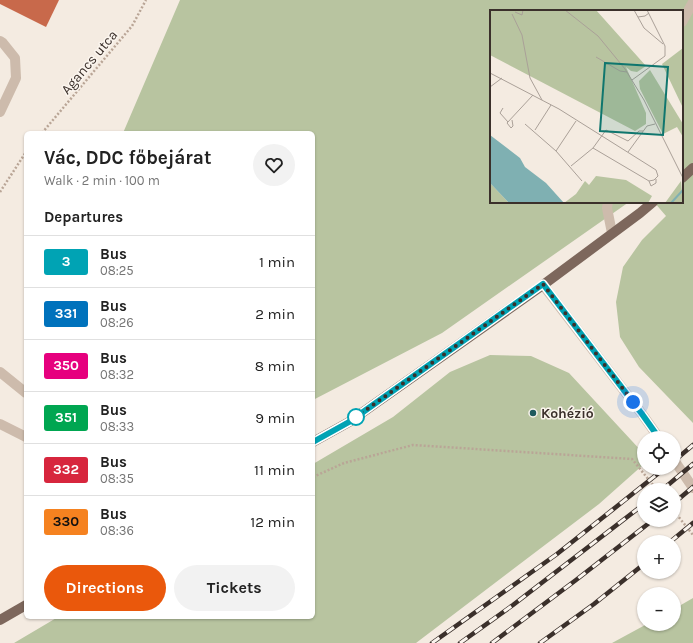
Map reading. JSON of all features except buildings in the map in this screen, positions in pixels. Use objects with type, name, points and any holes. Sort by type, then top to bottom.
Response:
[{"type":"main road","points":[[683,177],[693,168]]},
{"type":"main road","points":[[315,441],[349,422],[543,284],[652,203]]},
{"type":"main road","points":[[0,620],[24,606]]},
{"type":"street","points":[[683,20],[693,2]]},
{"type":"street","points":[[0,42],[3,43],[15,58],[16,78],[0,112]]},
{"type":"street","points":[[608,203],[607,208],[612,233]]},
{"type":"street","points":[[543,284],[654,431]]},
{"type":"street","points":[[0,372],[24,391]]},
{"type":"street","points":[[0,424],[24,436]]},
{"type":"street","points":[[681,470],[693,488]]},
{"type":"path","name":"Agancs utca","points":[[44,131],[132,26],[146,0]]},
{"type":"path","points":[[0,192],[24,155]]},
{"type":"path","points":[[315,476],[344,463],[413,445],[632,460],[651,483]]},
{"type":"path","points":[[681,520],[693,535]]},
{"type":"green space","points":[[180,0],[693,0],[693,423],[639,367],[620,337],[616,302],[623,267],[642,240],[666,216],[655,203],[683,203],[683,10],[490,10],[490,203],[628,203],[442,333],[315,399],[315,131],[124,131]]},
{"type":"green space","points":[[490,355],[531,356],[569,373],[637,446],[637,470],[599,504],[416,643],[14,643],[55,619],[315,619],[315,463],[393,417],[450,372]]},
{"type":"green space","points":[[693,598],[693,643],[612,643],[637,629],[637,631],[681,631],[681,605]]},
{"type":"railway","points":[[681,455],[693,445]]},
{"type":"railway","points":[[670,483],[693,464]]},
{"type":"railway","points":[[432,643],[557,554],[656,475]]},
{"type":"railway","points":[[681,497],[693,487]]},
{"type":"railway","points":[[460,643],[513,605],[637,509]]},
{"type":"railway","points":[[678,535],[693,523]]},
{"type":"railway","points":[[492,643],[644,527]]},
{"type":"railway","points":[[540,643],[594,604],[637,570]]},
{"type":"bus line","name":"3","points":[[315,441],[349,422],[543,284],[654,431]]},
{"type":"place","name":"Kohézió","points":[[533,413]]},
{"type":"route","points":[[356,417],[543,284],[633,402]]}]
